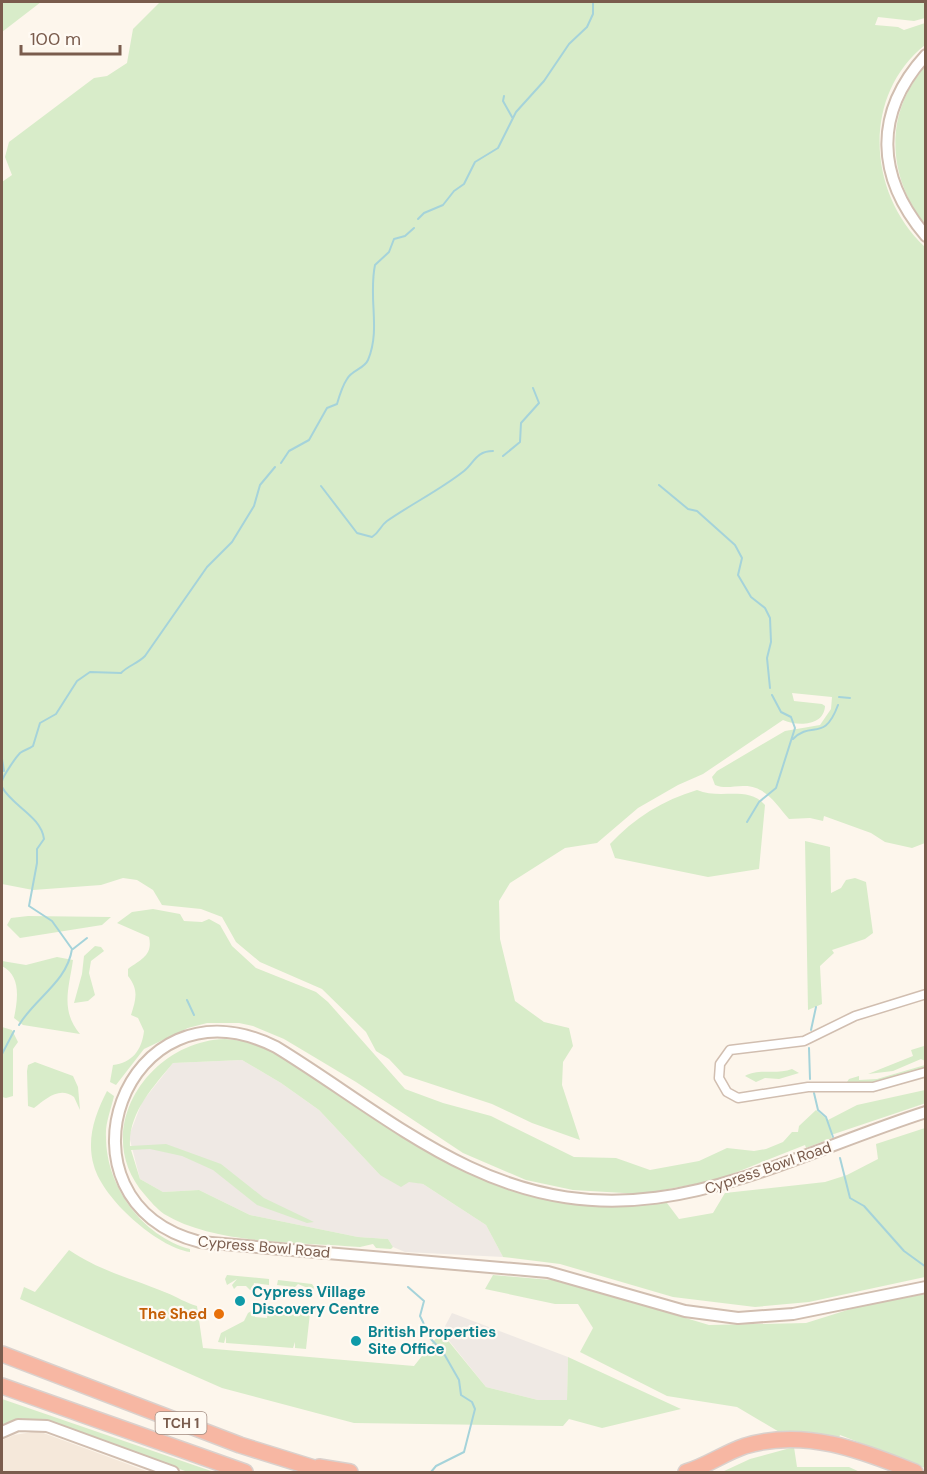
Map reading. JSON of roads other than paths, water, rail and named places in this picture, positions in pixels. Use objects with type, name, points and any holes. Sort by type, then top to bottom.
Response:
[{"type":"highway","name":"TCH 1","points":[[2,1354],[208,1434],[327,1473]]},
{"type":"highway","name":"TCH 1","points":[[2,1386],[245,1473]]},
{"type":"highway","points":[[686,1473],[744,1447],[771,1441],[800,1440],[834,1444],[868,1453],[915,1473]]},
{"type":"highway","points":[[209,1461],[232,1473]]},
{"type":"highway","points":[[290,1462],[350,1473]]},
{"type":"street","points":[[926,55],[909,74],[896,96],[888,123],[887,145],[894,185],[912,219],[926,236]]},
{"type":"street","points":[[926,994],[855,1016],[804,1041],[730,1050],[722,1059],[718,1073],[720,1084],[727,1092],[743,1098],[808,1087],[873,1087],[926,1072]]},
{"type":"street","name":"Cypress Bowl Road","points":[[926,1112],[741,1180],[695,1193],[648,1201],[577,1199],[521,1187],[467,1166],[276,1047],[249,1035],[221,1032],[178,1041],[153,1055],[143,1065],[123,1094],[117,1117],[115,1143],[123,1181],[144,1212],[165,1229],[200,1242],[530,1269],[583,1280],[685,1311],[738,1318],[792,1314],[926,1287]]},
{"type":"street","points":[[2,1432],[18,1425],[47,1426],[172,1473]]},
{"type":"street","points":[[702,1473],[726,1454]]},
{"type":"waterway","points":[[418,219],[424,213],[443,205],[454,191],[464,184],[475,162],[498,148],[516,112],[544,81],[569,44],[587,27],[593,14],[593,2]]},
{"type":"waterway","points":[[504,96],[503,101],[512,117]]},
{"type":"waterway","points":[[281,463],[289,451],[309,440],[327,408],[337,404],[349,376],[364,366],[368,360],[374,337],[373,277],[375,265],[389,252],[394,239],[405,236],[414,228]]},
{"type":"waterway","points":[[503,456],[520,442],[521,423],[539,403],[533,388]]},
{"type":"waterway","points":[[321,486],[357,533],[372,537],[387,521],[455,478],[479,455],[493,451]]},
{"type":"waterway","points":[[2,781],[20,753],[33,746],[40,723],[56,714],[77,681],[90,672],[121,673],[145,656],[207,567],[232,542],[254,506],[260,485],[275,467]]},
{"type":"waterway","points":[[659,485],[688,509],[697,511],[735,545],[742,558],[738,575],[751,597],[765,608],[770,618],[771,642],[767,658],[770,688]]},
{"type":"waterway","points":[[747,822],[759,802],[776,788],[795,728],[791,717],[781,712],[772,695]]},
{"type":"waterway","points":[[839,697],[850,698]]},
{"type":"waterway","points":[[793,739],[806,731],[828,724],[838,705]]},
{"type":"waterway","points":[[2,759],[4,771]]},
{"type":"waterway","points":[[2,787],[12,800],[38,824],[44,839],[37,849],[37,863],[29,906],[52,921],[72,949],[64,971],[19,1025]]},
{"type":"waterway","points":[[73,949],[87,938]]},
{"type":"waterway","points":[[187,1000],[194,1015]]},
{"type":"waterway","points":[[811,1030],[816,1007]]},
{"type":"waterway","points":[[2,1054],[14,1031]]},
{"type":"waterway","points":[[809,1048],[810,1079]]},
{"type":"waterway","points":[[814,1093],[818,1110],[826,1117],[833,1137]]},
{"type":"waterway","points":[[840,1158],[850,1198],[864,1206],[904,1251],[926,1267]]},
{"type":"waterway","points":[[408,1287],[424,1301],[420,1316],[429,1337],[443,1352],[459,1380],[461,1395],[472,1402],[475,1409],[464,1452],[436,1466],[431,1472]]},
{"type":"place","name":"Cypress Village Discovery Centre","points":[[240,1301]]},
{"type":"place","name":"The Shed","points":[[219,1314]]},
{"type":"place","name":"British Properties Site Office","points":[[356,1341]]}]
